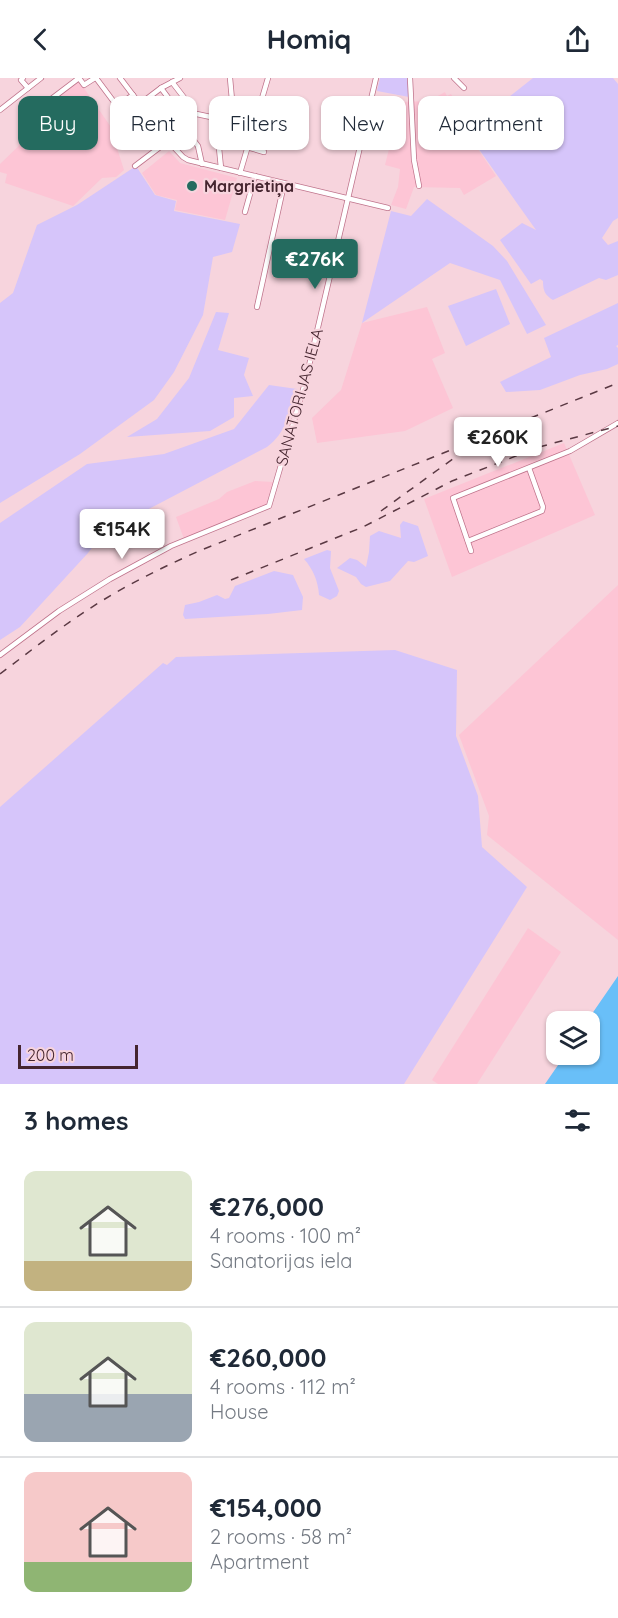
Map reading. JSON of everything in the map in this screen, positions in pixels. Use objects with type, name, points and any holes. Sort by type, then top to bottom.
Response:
[{"type":"street","points":[[23,78],[21,80],[28,88]]},
{"type":"street","points":[[0,110],[41,78]]},
{"type":"street","points":[[55,96],[79,78],[84,85],[96,78],[117,106],[133,94],[120,78]]},
{"type":"street","points":[[150,96],[180,78]]},
{"type":"street","points":[[230,78],[232,96]]},
{"type":"street","points":[[262,96],[268,78]]},
{"type":"street","name":"SANATORIJAS IELA","points":[[0,655],[59,611],[110,579],[171,546],[269,506],[305,383],[376,78]]},
{"type":"street","points":[[410,78],[414,160],[419,186]]},
{"type":"street","points":[[454,78],[464,88]]},
{"type":"street","points":[[172,82],[183,96]]},
{"type":"street","points":[[161,88],[166,96]]},
{"type":"street","points":[[197,144],[202,164]]},
{"type":"street","points":[[135,165],[156,150]]},
{"type":"street","points":[[176,150],[183,157],[202,164],[388,208]]},
{"type":"street","points":[[219,150],[221,168]]},
{"type":"street","points":[[240,172],[246,150]]},
{"type":"street","points":[[257,150],[264,152]]},
{"type":"street","points":[[245,212],[255,176]]},
{"type":"street","points":[[256,307],[284,184]]},
{"type":"street","points":[[471,551],[453,498],[570,451],[618,423]]},
{"type":"street","points":[[468,541],[542,511],[543,507],[528,468]]},
{"type":"shaded area","points":[[380,78],[408,78],[409,97],[377,91]]},
{"type":"shaded area","points":[[533,78],[613,78],[618,84],[618,218],[613,221],[602,238],[608,245],[618,241],[618,275],[606,280],[599,278],[553,300],[545,292],[543,281],[540,279],[531,284],[500,240],[522,223],[536,230],[479,150],[564,150],[564,96],[510,96]]},
{"type":"shaded area","points":[[79,81],[89,96],[58,96]]},
{"type":"shaded area","points":[[418,101],[418,150],[479,150],[496,176],[464,195],[460,188],[414,187],[406,209],[391,205],[398,187],[400,169],[385,165],[389,150],[406,150],[406,102]]},
{"type":"shaded area","points":[[98,108],[110,126],[110,150],[118,150],[124,170],[116,177],[102,178],[73,206],[5,183],[7,174],[0,172],[0,164],[18,147],[18,150],[98,150]]},
{"type":"shaded area","name":"Margrietiņa","points":[[169,151],[180,163],[237,178],[225,220],[175,210],[177,200],[156,195],[142,173]]},
{"type":"shaded area","points":[[136,166],[155,195],[176,201],[174,211],[240,224],[232,252],[213,257],[203,315],[174,372],[154,400],[80,454],[0,503],[0,303],[13,293],[37,225],[77,205]]},
{"type":"shaded area","points":[[427,199],[493,246],[507,261],[546,325],[527,334],[500,280],[450,263],[362,323],[391,211],[411,216]]},
{"type":"shaded area","points":[[496,289],[510,324],[466,346],[448,306]]},
{"type":"shaded area","points":[[618,303],[618,345],[616,346],[618,364],[540,390],[506,392],[500,382],[551,357],[544,338]]},
{"type":"shaded area","points":[[427,307],[445,353],[432,359],[453,408],[405,431],[317,443],[312,418],[341,390],[362,323]]},
{"type":"shaded area","points":[[216,312],[229,313],[218,350],[249,358],[244,375],[253,396],[234,398],[234,417],[210,431],[127,437],[157,419],[189,378]]},
{"type":"shaded area","points":[[269,385],[297,389],[287,421],[279,435],[267,447],[103,533],[88,553],[20,627],[0,640],[0,523],[87,464],[164,454],[234,429]]},
{"type":"shaded area","points":[[564,443],[595,515],[452,577],[424,499]]},
{"type":"shaded area","points":[[255,481],[273,482],[266,505],[184,539],[176,517]]},
{"type":"shaded area","points":[[403,521],[418,526],[428,556],[414,562],[408,561],[390,581],[366,587],[356,577],[337,568],[350,558],[366,567],[370,536],[379,531],[401,538],[400,525]]},
{"type":"shaded area","points":[[327,550],[331,551],[330,568],[339,591],[337,596],[330,600],[319,595],[318,585],[304,559]]},
{"type":"shaded area","points":[[274,571],[293,575],[303,597],[302,610],[185,619],[183,615],[185,605],[217,595],[225,599],[229,598],[235,586]]},
{"type":"shaded area","points":[[618,585],[618,940],[487,835],[489,816],[459,735]]},
{"type":"shaded area","points":[[395,650],[457,670],[456,736],[478,796],[482,847],[527,887],[404,1084],[0,1084],[0,807],[163,663],[167,665],[176,657]]},
{"type":"shaded area","points":[[528,928],[561,952],[477,1084],[438,1084],[432,1080]]},
{"type":"water","points":[[618,976],[618,1084],[545,1084],[558,1065],[600,1065],[600,1011],[594,1011]]},
{"type":"railway","points":[[0,674],[89,609],[171,564],[618,383]]},
{"type":"railway","points":[[231,580],[363,527],[452,481],[539,447],[618,426]]},
{"type":"railway","points":[[381,511],[461,453]]},
{"type":"place","name":"Margrietiņa","points":[[192,186]]}]
